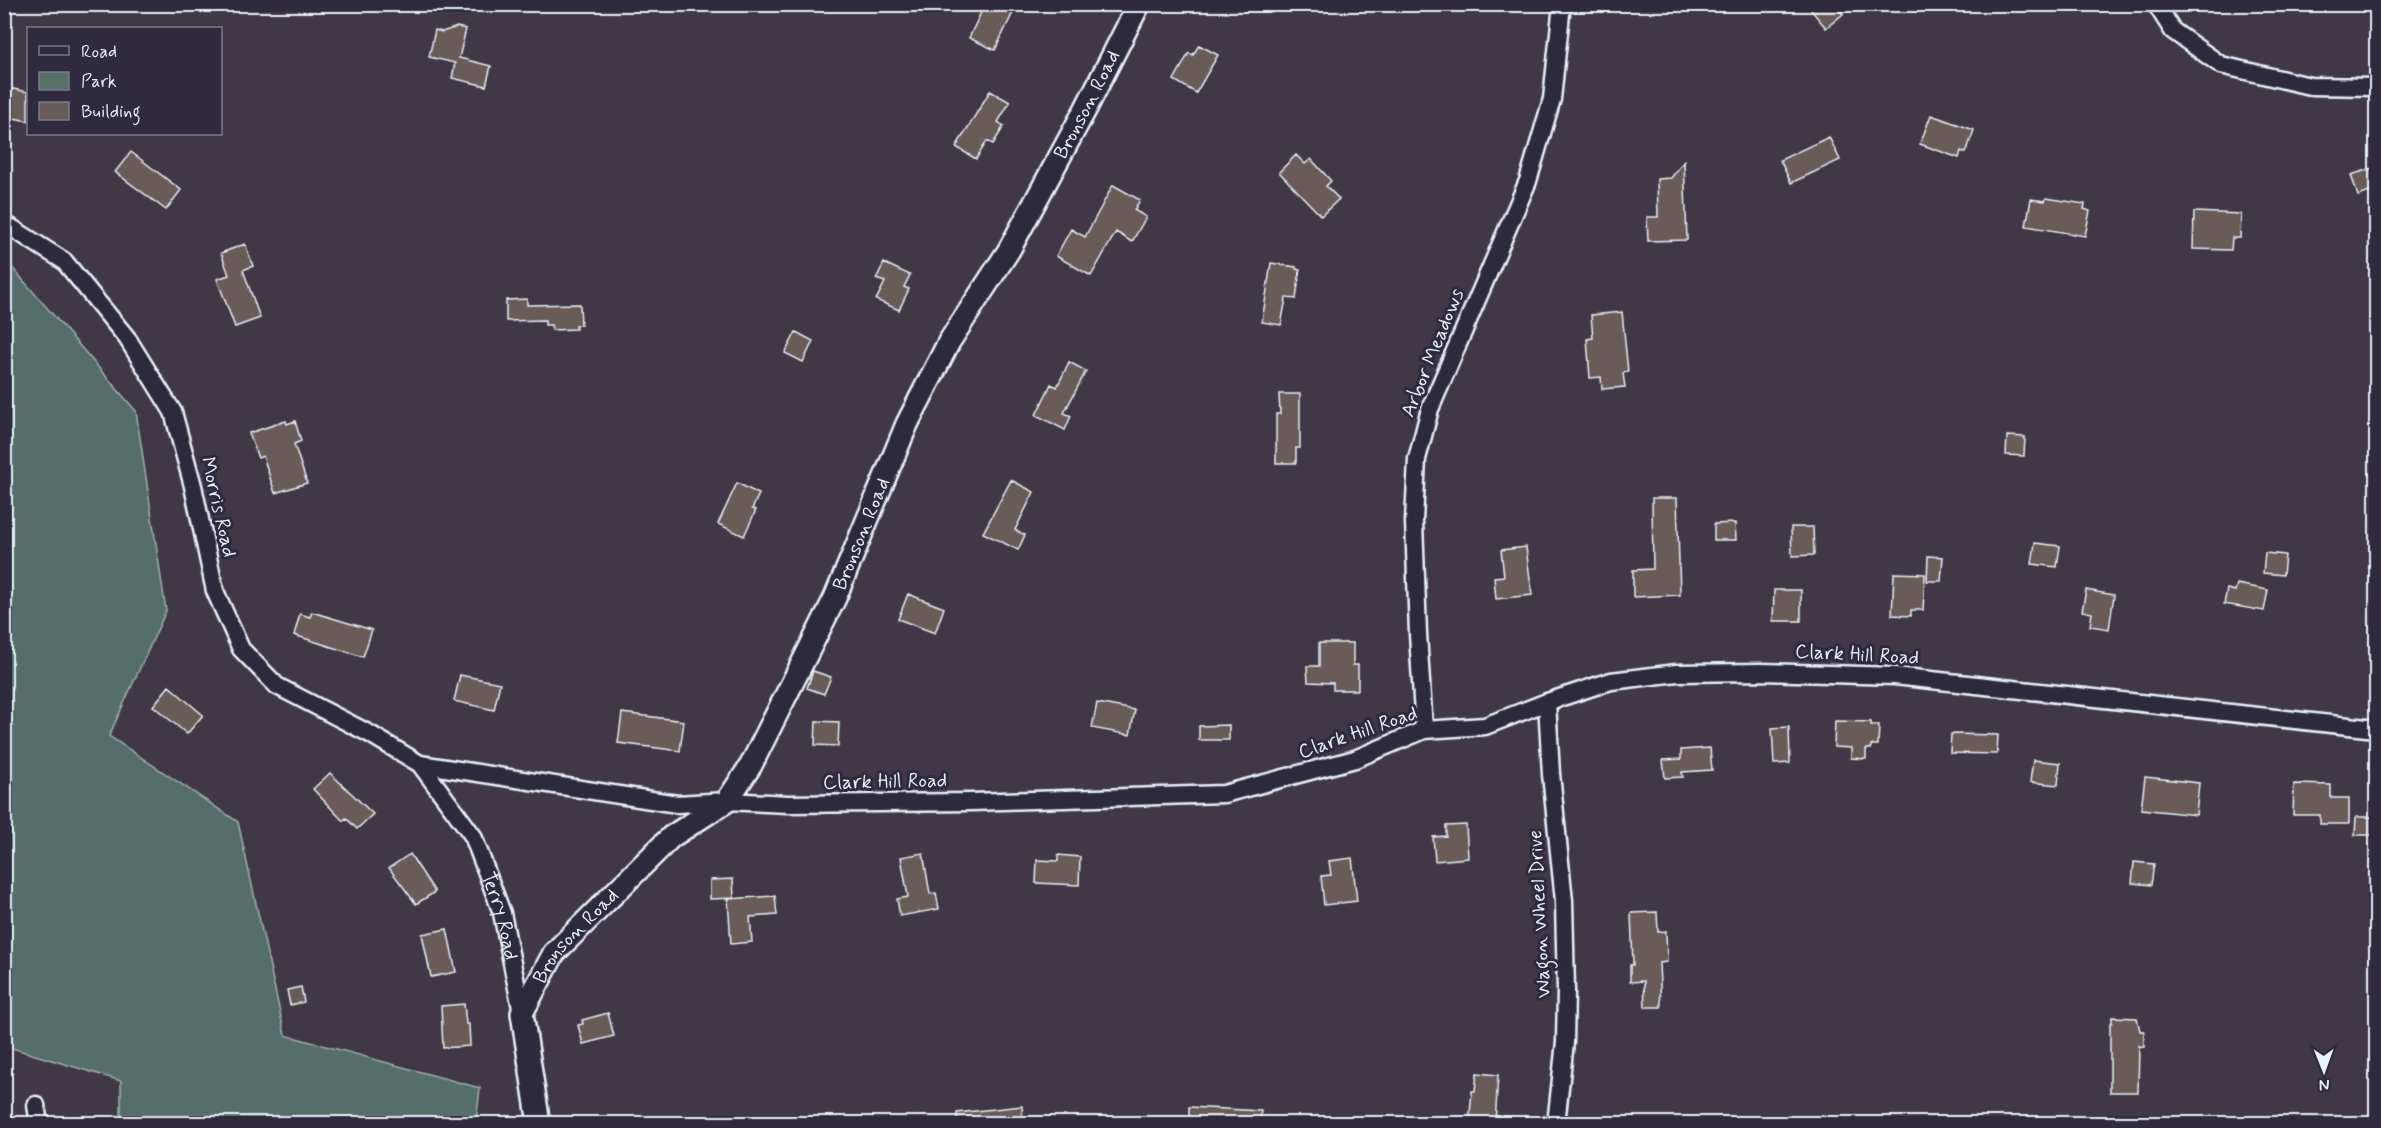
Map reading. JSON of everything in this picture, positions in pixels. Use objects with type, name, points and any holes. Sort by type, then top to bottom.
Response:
[{"type":"street","name":"Bronson Road","points":[[522,1013],[554,953],[671,837],[727,801],[751,765],[834,598],[908,424],[949,342],[1009,250],[1139,4]]},
{"type":"street","name":"Arbor Meadows","points":[[1425,730],[1418,634],[1414,521],[1417,459],[1430,409],[1528,181],[1552,99],[1562,4]]},
{"type":"street","points":[[2156,4],[2173,31],[2221,65],[2310,86],[2376,87]]},
{"type":"street","name":"Morris Road","points":[[4,223],[64,261],[127,338],[173,412],[193,486],[215,591],[241,649],[277,686],[370,734],[420,764]]},
{"type":"street","name":"Clark Hill Road","points":[[420,764],[677,804],[727,801],[788,804],[971,802],[1224,794],[1355,759],[1425,730],[1485,726],[1611,681],[1677,673],[1761,672],[1872,675],[2376,729]]},
{"type":"street","name":"Wagon Wheel Drive","points":[[1547,702],[1551,774],[1564,901],[1566,980],[1566,1042],[1556,1124]]},
{"type":"street","name":"Terry Road","points":[[420,764],[473,836],[502,914],[522,1013],[538,1124]]},
{"type":"street","points":[[36,1106],[39,1124]]},
{"type":"green space","points":[[4,258],[136,411],[166,611],[109,736],[238,822],[285,1035],[480,1088],[476,1123],[121,1123],[121,1081],[5,1046]]},
{"type":"building","points":[[985,4],[1017,4],[995,50],[969,38]]},
{"type":"building","points":[[1806,4],[1834,4],[1843,14],[1826,28]]},
{"type":"building","points":[[457,27],[466,29],[459,58],[491,66],[486,86],[452,78],[455,63],[429,57],[435,30],[442,32]]},
{"type":"building","points":[[1199,45],[1218,55],[1196,93],[1174,80],[1189,53],[1193,55]]},
{"type":"building","points":[[4,87],[27,92],[27,121],[4,116]]},
{"type":"building","points":[[990,91],[1010,102],[998,122],[1004,126],[993,144],[987,141],[976,159],[956,147]]},
{"type":"building","points":[[1931,115],[1974,130],[1966,153],[1961,151],[1959,158],[1920,144]]},
{"type":"building","points":[[1829,137],[1840,160],[1791,183],[1780,160]]},
{"type":"building","points":[[131,152],[181,190],[166,210],[115,172]]},
{"type":"building","points":[[1296,155],[1305,164],[1311,159],[1331,181],[1326,186],[1339,199],[1321,216],[1279,172]]},
{"type":"building","points":[[1684,161],[1687,240],[1648,241],[1647,217],[1658,217],[1657,179],[1671,178]]},
{"type":"building","points":[[2376,167],[2376,190],[2358,196],[2351,175]]},
{"type":"building","points":[[1113,185],[1140,200],[1134,210],[1146,217],[1132,242],[1116,232],[1091,276],[1056,256],[1071,229],[1085,237]]},
{"type":"building","points":[[2046,198],[2085,204],[2084,209],[2090,211],[2085,236],[2026,226],[2031,199],[2045,201]]},
{"type":"building","points":[[2194,212],[2241,214],[2240,238],[2232,238],[2231,250],[2193,249]]},
{"type":"building","points":[[245,244],[253,266],[243,270],[260,318],[235,327],[217,279],[229,275],[221,253]]},
{"type":"building","points":[[884,263],[910,275],[904,287],[909,289],[899,310],[876,300],[885,282],[876,279]]},
{"type":"building","points":[[1271,263],[1296,267],[1300,270],[1296,299],[1286,298],[1281,325],[1262,322]]},
{"type":"building","points":[[527,299],[527,305],[580,304],[581,325],[576,325],[576,329],[552,330],[551,325],[545,325],[545,320],[506,321],[506,300]]},
{"type":"building","points":[[1622,312],[1628,372],[1623,373],[1625,387],[1602,389],[1601,377],[1590,378],[1587,339],[1593,338],[1591,315]]},
{"type":"building","points":[[796,332],[813,341],[803,362],[785,353]]},
{"type":"building","points":[[1069,362],[1086,371],[1064,413],[1071,416],[1065,430],[1036,415],[1051,384],[1057,387]]},
{"type":"building","points":[[1279,394],[1300,394],[1300,448],[1296,448],[1296,463],[1276,463],[1276,414],[1280,414]]},
{"type":"building","points":[[286,421],[287,424],[295,421],[301,441],[294,444],[307,483],[275,493],[263,456],[258,458],[249,433]]},
{"type":"building","points":[[2007,436],[2025,437],[2024,456],[2006,455]]},
{"type":"building","points":[[1011,480],[1034,492],[1015,530],[1025,535],[1018,550],[983,533]]},
{"type":"building","points":[[737,483],[759,494],[752,509],[756,510],[744,536],[718,524]]},
{"type":"building","points":[[1652,498],[1677,498],[1680,595],[1633,597],[1633,570],[1653,569]]},
{"type":"building","points":[[1735,523],[1736,540],[1714,540],[1714,524]]},
{"type":"building","points":[[1791,527],[1813,527],[1814,555],[1792,556]]},
{"type":"building","points":[[2035,543],[2060,546],[2057,567],[2032,564]]},
{"type":"building","points":[[1526,547],[1532,595],[1496,599],[1494,577],[1504,576],[1501,550]]},
{"type":"building","points":[[2265,553],[2285,555],[2283,575],[2263,573]]},
{"type":"building","points":[[1928,556],[1943,557],[1941,581],[1927,581]]},
{"type":"building","points":[[1894,573],[1925,574],[1923,610],[1911,610],[1911,616],[1892,615]]},
{"type":"building","points":[[2237,584],[2268,590],[2264,611],[2224,604],[2227,589],[2235,591]]},
{"type":"building","points":[[1774,590],[1801,590],[1801,621],[1773,621]]},
{"type":"building","points":[[2086,590],[2114,595],[2109,629],[2090,626],[2092,613],[2082,611]]},
{"type":"building","points":[[908,594],[944,608],[935,633],[898,619]]},
{"type":"building","points":[[312,612],[372,630],[363,657],[294,635],[300,614],[310,617]]},
{"type":"building","points":[[1319,643],[1353,643],[1353,665],[1358,665],[1358,690],[1333,690],[1333,683],[1308,682],[1307,666],[1319,666]]},
{"type":"building","points":[[813,671],[831,677],[824,694],[807,688]]},
{"type":"building","points":[[460,675],[500,683],[494,710],[454,701]]},
{"type":"building","points":[[169,686],[203,715],[187,734],[153,706]]},
{"type":"building","points":[[1097,703],[1135,710],[1130,735],[1092,728]]},
{"type":"building","points":[[622,713],[684,721],[680,751],[618,743]]},
{"type":"building","points":[[816,721],[839,722],[838,746],[815,745]]},
{"type":"building","points":[[1835,721],[1871,722],[1871,725],[1879,725],[1878,745],[1871,745],[1871,749],[1866,749],[1866,759],[1851,758],[1851,748],[1834,747]]},
{"type":"building","points":[[1229,725],[1229,740],[1199,740],[1199,726]]},
{"type":"building","points":[[1789,727],[1790,763],[1774,764],[1772,728]]},
{"type":"building","points":[[1951,734],[1998,735],[1997,754],[1950,753]]},
{"type":"building","points":[[1710,748],[1712,770],[1682,772],[1683,777],[1665,778],[1663,760],[1681,759],[1681,750]]},
{"type":"building","points":[[2033,760],[2060,763],[2058,785],[2030,782]]},
{"type":"building","points":[[330,773],[373,814],[357,829],[346,818],[343,821],[313,789]]},
{"type":"building","points":[[2145,777],[2199,783],[2196,815],[2141,809]]},
{"type":"building","points":[[2294,784],[2331,785],[2331,798],[2349,798],[2349,824],[2320,824],[2320,815],[2293,815]]},
{"type":"building","points":[[2356,817],[2376,817],[2376,835],[2355,835]]},
{"type":"building","points":[[1466,825],[1468,858],[1435,861],[1433,837],[1446,836],[1446,826]]},
{"type":"building","points":[[923,853],[930,894],[936,893],[939,909],[900,916],[897,899],[908,897],[901,857]]},
{"type":"building","points":[[410,854],[435,892],[416,904],[389,868]]},
{"type":"building","points":[[1058,855],[1080,857],[1079,885],[1036,883],[1037,860],[1058,861]]},
{"type":"building","points":[[1352,858],[1357,901],[1324,905],[1321,876],[1331,875],[1329,861]]},
{"type":"building","points":[[2134,862],[2154,864],[2151,885],[2132,883]]},
{"type":"building","points":[[733,879],[734,898],[710,899],[710,880]]},
{"type":"building","points":[[775,896],[777,915],[750,917],[752,942],[731,944],[728,899]]},
{"type":"building","points":[[1657,912],[1658,932],[1666,931],[1667,962],[1659,963],[1661,1007],[1645,1007],[1644,981],[1630,982],[1630,965],[1633,965],[1631,913]]},
{"type":"building","points":[[447,929],[456,972],[431,977],[422,934]]},
{"type":"building","points":[[301,987],[304,1002],[290,1005],[287,990]]},
{"type":"building","points":[[464,1004],[466,1024],[469,1024],[470,1046],[443,1048],[441,1006]]},
{"type":"building","points":[[608,1013],[614,1036],[583,1044],[578,1025],[583,1024],[582,1020]]},
{"type":"building","points":[[2112,1017],[2137,1018],[2140,1031],[2144,1031],[2144,1047],[2139,1046],[2138,1092],[2110,1092],[2110,1023],[2112,1023]]},
{"type":"building","points":[[1477,1073],[1498,1075],[1495,1124],[1469,1124],[1472,1091],[1475,1091]]},
{"type":"building","points":[[1022,1106],[1023,1124],[957,1124],[957,1113]]},
{"type":"building","points":[[1189,1107],[1261,1111],[1260,1124],[1189,1124]]}]
